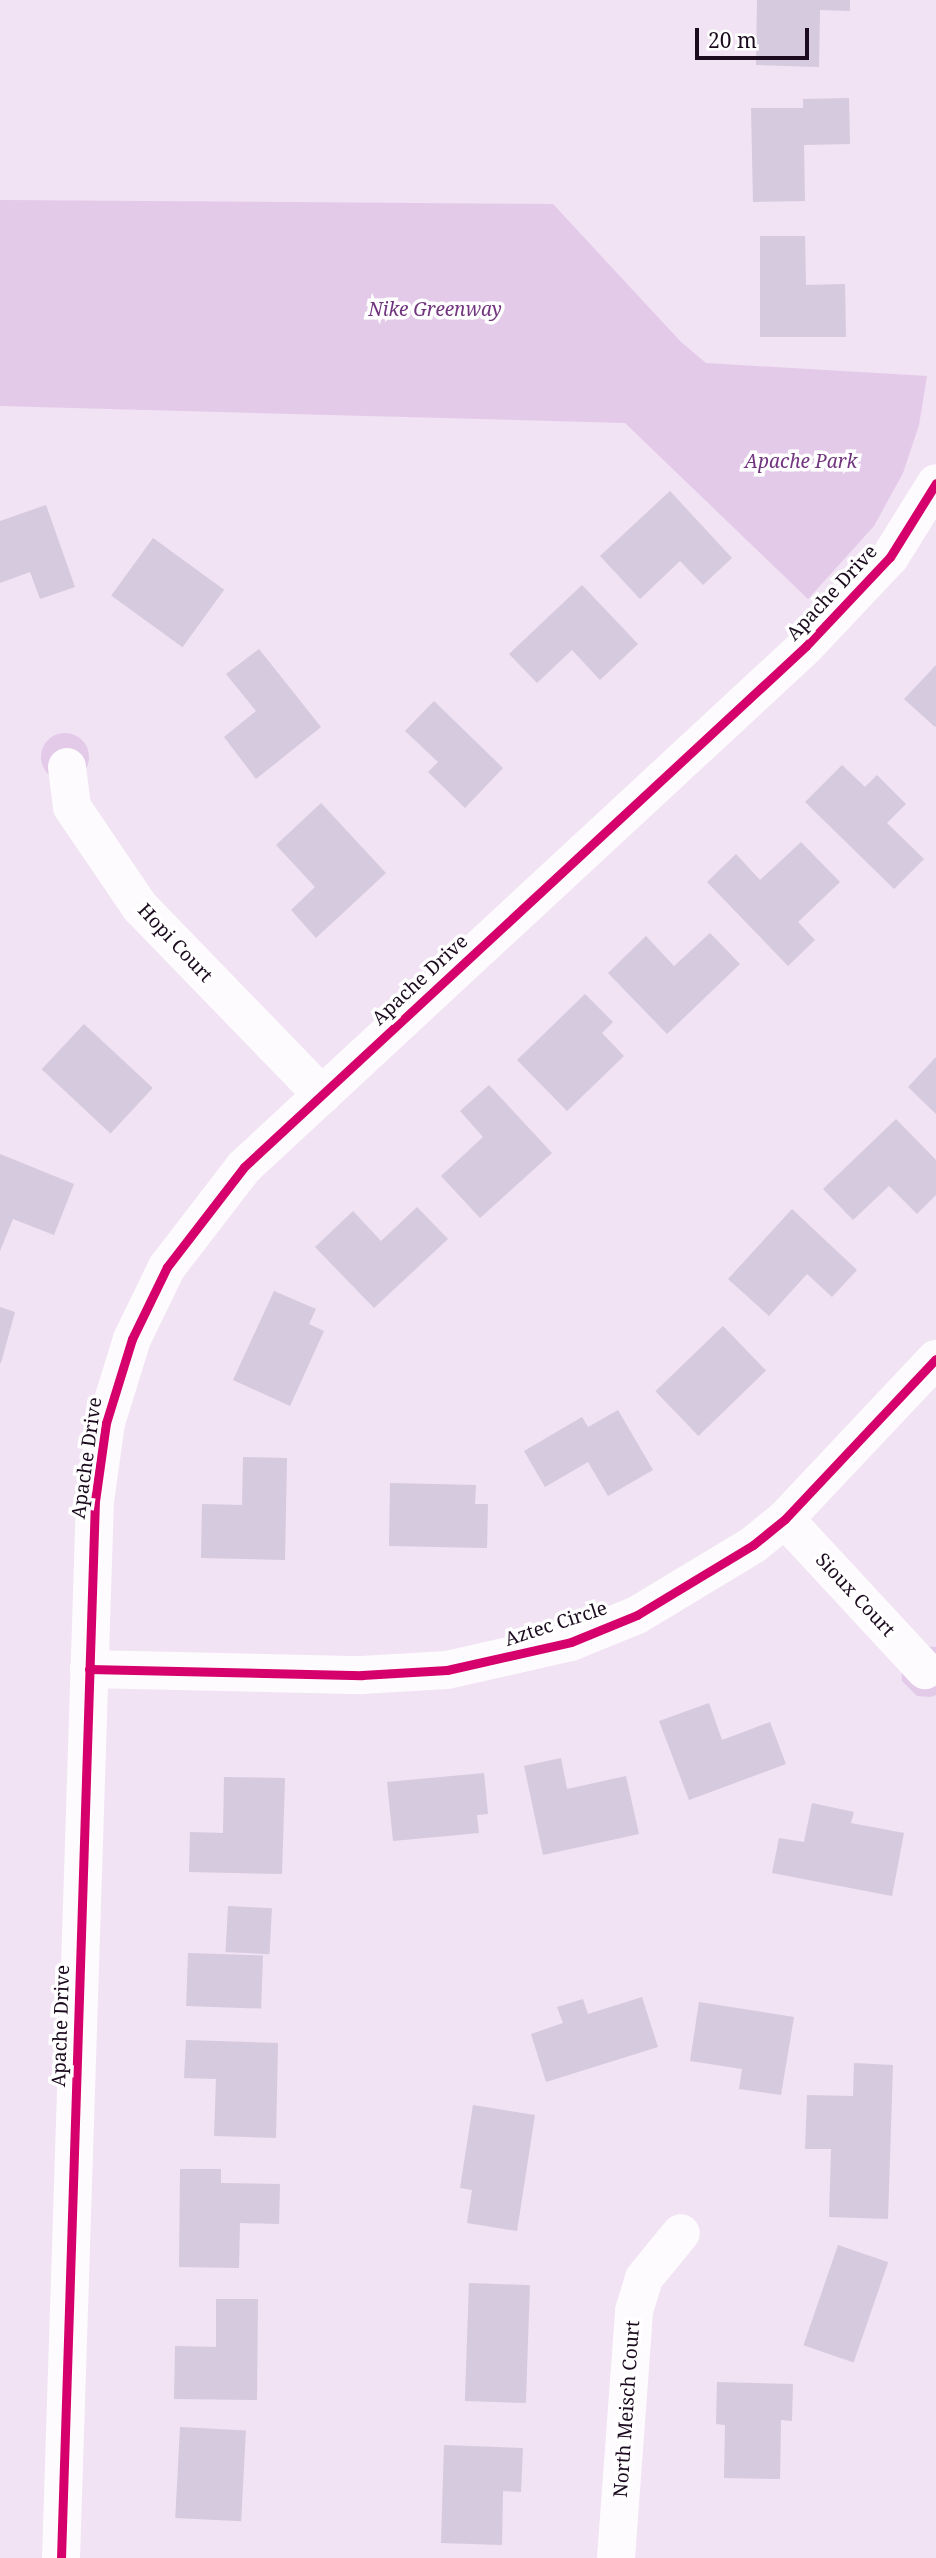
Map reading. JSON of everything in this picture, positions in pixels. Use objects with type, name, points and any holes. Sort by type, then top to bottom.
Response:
[{"type":"street","name":"Apache Drive","points":[[61,2558],[95,1500],[106,1423],[132,1339],[167,1267],[193,1229],[244,1167],[869,585],[936,483]]},
{"type":"street","name":"Hopi Court","points":[[67,767],[72,807],[140,907],[322,1095]]},
{"type":"street","name":"Aztec Circle","points":[[89,1669],[362,1675],[447,1670],[516,1658],[637,1615],[719,1568],[785,1519],[936,1359]]},
{"type":"street","name":"Sioux Court","points":[[785,1519],[925,1670]]},
{"type":"street","name":"North Meisch Court","points":[[616,2558],[634,2311],[644,2278],[681,2233]]},
{"type":"green space","name":"Nike Greenway","points":[[0,200],[553,204],[681,342],[706,363],[927,376],[919,425],[903,473],[874,526],[808,599],[625,423],[0,406]]},
{"type":"green space","points":[[65,733],[74,734],[82,740],[88,748],[88,766],[82,774],[74,780],[65,781],[56,780],[48,774],[42,766],[41,757],[42,748],[48,740],[56,734]]},
{"type":"green space","points":[[921,1646],[936,1647],[936,1695],[931,1697],[917,1696],[902,1681],[901,1666]]},
{"type":"building","points":[[757,0],[850,0],[850,11],[820,10],[819,67],[756,65]]},
{"type":"building","points":[[849,98],[850,144],[804,145],[805,201],[753,202],[751,108],[803,108],[803,99]]},
{"type":"building","points":[[760,236],[805,236],[806,285],[845,284],[846,337],[760,337]]},
{"type":"building","points":[[670,491],[732,558],[703,585],[680,561],[640,599],[600,556]]},
{"type":"building","points":[[46,505],[75,587],[40,599],[30,572],[0,583],[0,521]]},
{"type":"building","points":[[153,538],[224,590],[182,647],[111,595]]},
{"type":"building","points":[[582,585],[638,644],[600,680],[572,650],[537,683],[509,654]]},
{"type":"building","points":[[259,649],[321,727],[256,779],[224,737],[256,711],[226,674]]},
{"type":"building","points":[[936,665],[936,726],[935,727],[904,699]]},
{"type":"building","points":[[434,701],[503,768],[465,808],[428,772],[438,762],[405,731]]},
{"type":"building","points":[[842,765],[865,787],[877,775],[906,804],[887,823],[924,859],[894,889],[805,802]]},
{"type":"building","points":[[321,803],[386,873],[316,938],[291,910],[315,887],[276,845]]},
{"type":"building","points":[[801,842],[840,882],[798,922],[815,940],[788,966],[707,882],[736,854],[760,880]]},
{"type":"building","points":[[710,933],[740,964],[667,1034],[608,973],[646,936],[674,966]]},
{"type":"building","points":[[585,994],[613,1022],[602,1033],[624,1056],[567,1111],[517,1060]]},
{"type":"building","points":[[84,1024],[153,1088],[110,1133],[42,1069]]},
{"type":"building","points":[[936,1057],[936,1114],[908,1087]]},
{"type":"building","points":[[489,1085],[552,1153],[480,1218],[441,1176],[483,1137],[460,1111]]},
{"type":"building","points":[[896,1119],[936,1160],[936,1195],[917,1214],[889,1186],[853,1220],[823,1189]]},
{"type":"building","points":[[0,1154],[74,1184],[54,1235],[13,1219],[0,1251]]},
{"type":"building","points":[[417,1207],[448,1239],[374,1308],[315,1247],[353,1211],[381,1241]]},
{"type":"building","points":[[792,1209],[857,1270],[832,1297],[807,1274],[769,1316],[728,1279]]},
{"type":"building","points":[[274,1291],[316,1309],[309,1324],[324,1331],[290,1406],[233,1380]]},
{"type":"building","points":[[0,1307],[15,1312],[1,1363],[0,1363]]},
{"type":"building","points":[[723,1326],[766,1371],[698,1436],[655,1391]]},
{"type":"building","points":[[618,1410],[653,1470],[608,1496],[588,1462],[545,1487],[524,1451],[582,1417],[588,1427]]},
{"type":"building","points":[[243,1457],[287,1458],[285,1560],[201,1558],[202,1504],[242,1505]]},
{"type":"building","points":[[390,1483],[476,1485],[475,1504],[488,1504],[487,1548],[389,1546]]},
{"type":"building","points":[[709,1703],[722,1740],[770,1722],[786,1764],[689,1800],[659,1721]]},
{"type":"building","points":[[561,1758],[567,1789],[626,1776],[639,1834],[543,1855],[524,1766]]},
{"type":"building","points":[[484,1773],[488,1814],[477,1815],[479,1833],[393,1841],[387,1782]]},
{"type":"building","points":[[224,1777],[285,1778],[282,1874],[189,1872],[190,1832],[223,1833]]},
{"type":"building","points":[[812,1803],[854,1812],[851,1823],[904,1833],[892,1896],[772,1873],[779,1838],[804,1842]]},
{"type":"building","points":[[228,1906],[272,1908],[270,1954],[226,1952]]},
{"type":"building","points":[[188,1953],[263,1956],[261,2009],[186,2006]]},
{"type":"building","points":[[642,1997],[658,2047],[546,2082],[531,2034],[563,2023],[557,2007],[583,1999],[588,2014]]},
{"type":"building","points":[[699,2002],[794,2017],[781,2095],[739,2089],[742,2069],[690,2061]]},
{"type":"building","points":[[186,2040],[278,2043],[276,2138],[214,2136],[216,2079],[184,2078]]},
{"type":"building","points":[[854,2063],[893,2065],[888,2219],[829,2217],[831,2149],[805,2149],[807,2095],[853,2096]]},
{"type":"building","points":[[473,2105],[535,2115],[517,2231],[467,2223],[472,2190],[460,2188]]},
{"type":"building","points":[[180,2169],[221,2169],[221,2183],[280,2184],[279,2224],[240,2223],[239,2268],[179,2267]]},
{"type":"building","points":[[838,2245],[888,2262],[854,2362],[803,2345]]},
{"type":"building","points":[[469,2283],[530,2285],[526,2403],[465,2401]]},
{"type":"building","points":[[216,2299],[258,2299],[257,2400],[174,2399],[175,2346],[216,2347]]},
{"type":"building","points":[[717,2382],[793,2384],[792,2421],[781,2420],[780,2479],[724,2478],[725,2425],[716,2424]]},
{"type":"building","points":[[180,2427],[246,2430],[241,2521],[175,2518]]},
{"type":"building","points":[[444,2445],[523,2448],[521,2492],[503,2491],[502,2545],[441,2543]]},
{"type":"cycle path","points":[[61,2558],[95,1501],[106,1423],[132,1339],[167,1267],[244,1167],[806,646],[890,557],[936,483]]},
{"type":"cycle path","points":[[89,1669],[362,1675],[447,1670],[571,1642],[637,1615],[753,1545],[785,1519],[936,1359]]},
{"type":"park label","name":"Apache Park","points":[[801,462]]}]
